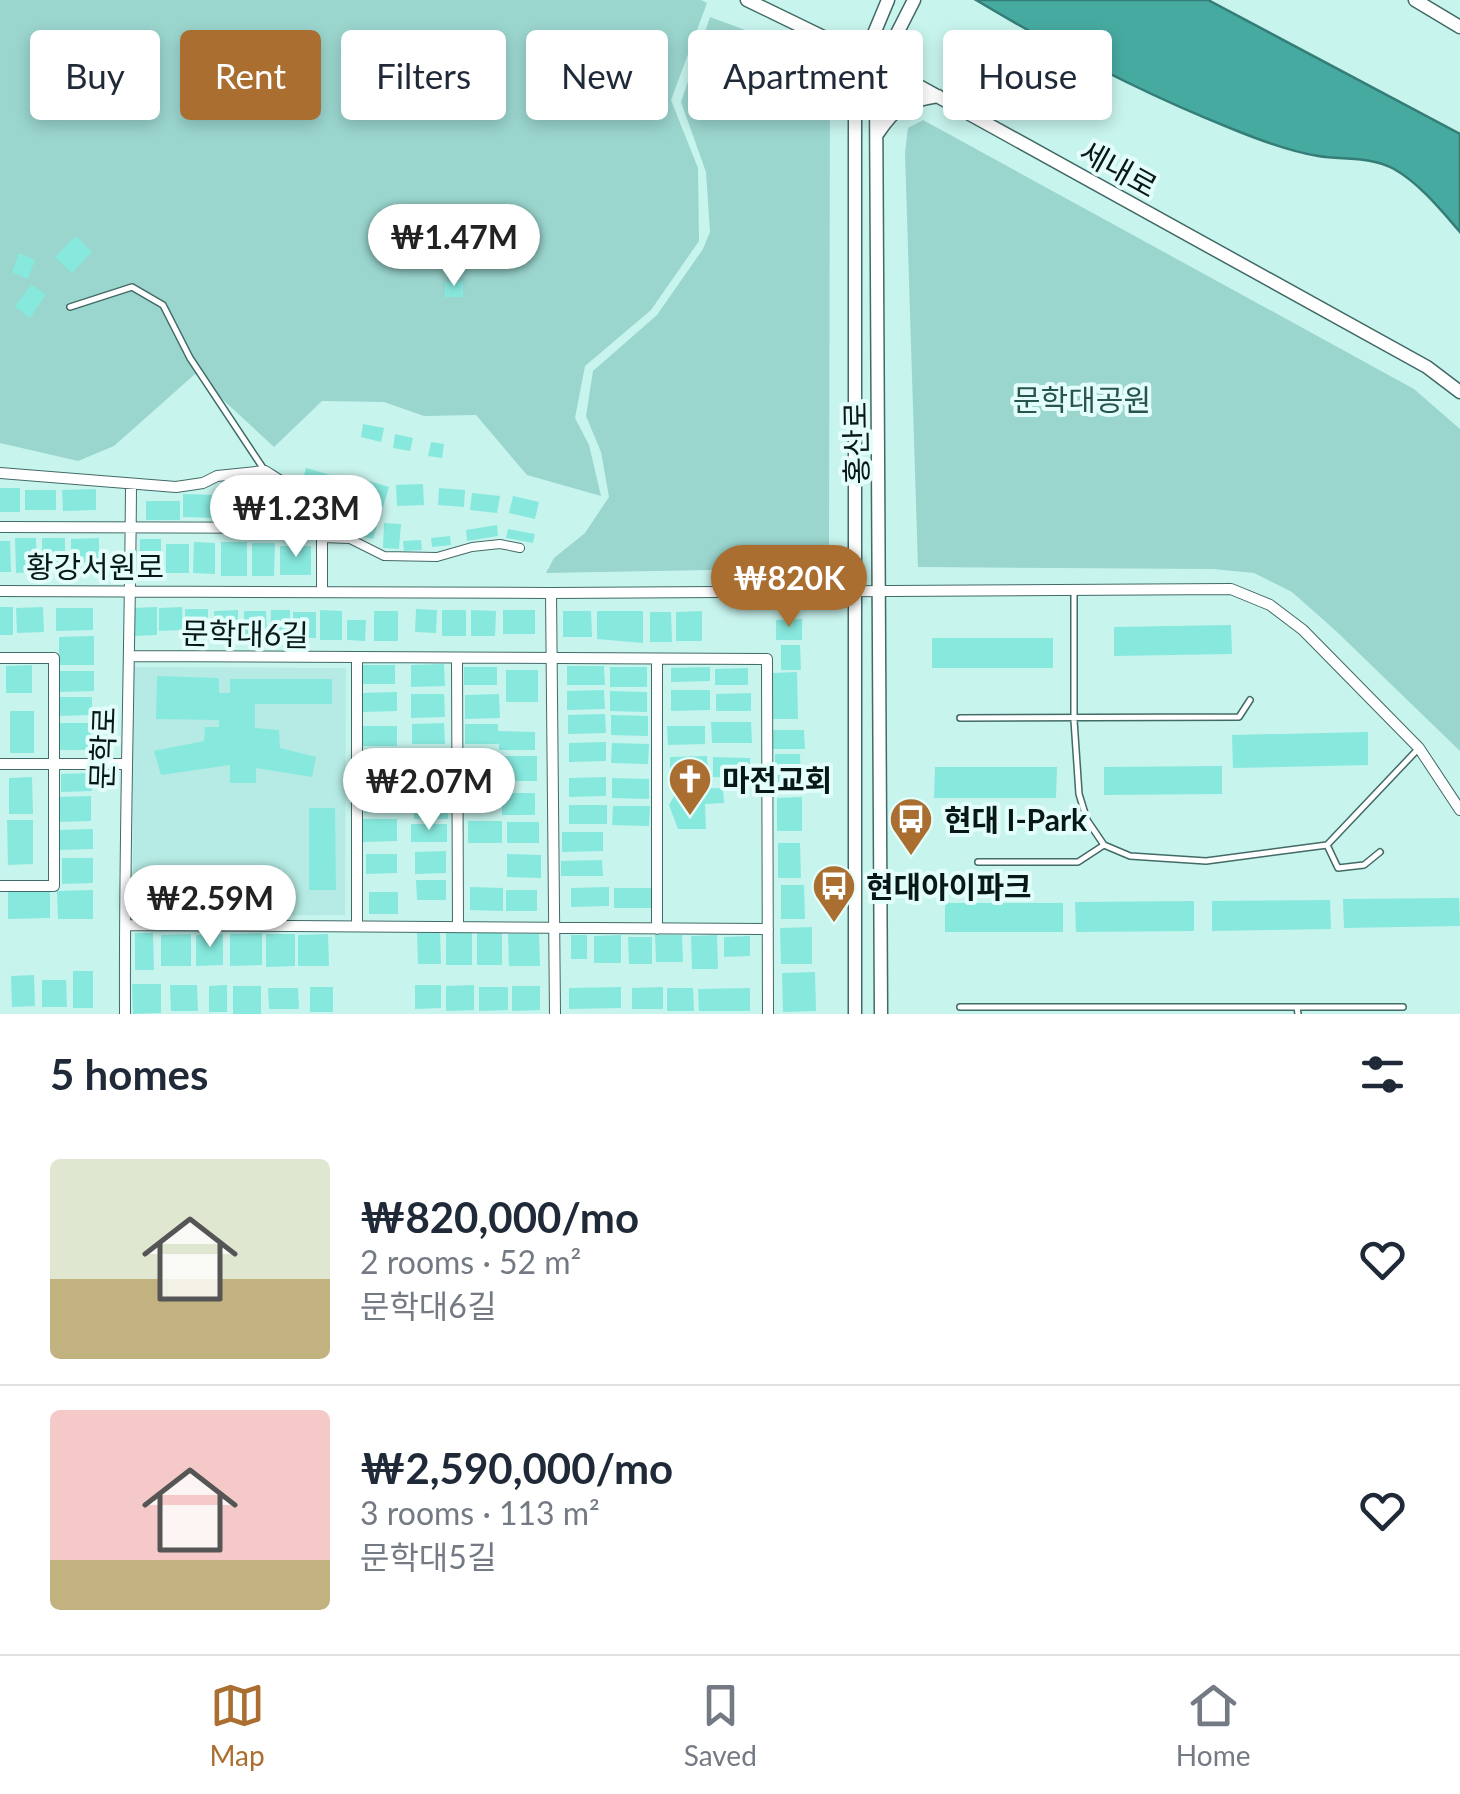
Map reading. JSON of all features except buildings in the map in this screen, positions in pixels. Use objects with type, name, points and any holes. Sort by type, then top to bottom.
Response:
[{"type":"street","name":"세내로","points":[[747,0],[809,30]]},
{"type":"street","name":"홍산로","points":[[872,30],[888,0]]},
{"type":"street","name":"홍산로","points":[[897,30],[914,0]]},
{"type":"street","points":[[1415,0],[1460,27]]},
{"type":"street","name":"세내로","points":[[923,88],[1426,367],[1460,392]]},
{"type":"street","points":[[876,135],[890,115],[910,100],[938,96]]},
{"type":"street","name":"홍산로","points":[[855,120],[855,1014]]},
{"type":"street","name":"홍산로","points":[[876,120],[881,1014]]},
{"type":"street","points":[[0,473],[176,487],[203,483],[217,476],[265,471],[289,487],[322,538],[350,539],[384,556],[436,557],[472,546],[500,544],[520,548]]},
{"type":"street","name":"문학로","points":[[125,1014],[131,485]]},
{"type":"street","points":[[0,527],[312,528]]},
{"type":"street","points":[[322,538],[322,592]]},
{"type":"street","name":"황강서원로","points":[[0,591],[1230,589],[1270,605],[1303,630],[1419,748],[1460,810]]},
{"type":"street","points":[[551,593],[555,1014]]},
{"type":"street","name":"문학대6길","points":[[131,656],[767,659],[768,929]]},
{"type":"street","points":[[0,658],[54,658],[54,886],[0,886]]},
{"type":"street","points":[[457,659],[458,927]]},
{"type":"street","points":[[657,659],[657,929]]},
{"type":"street","points":[[357,660],[357,926]]},
{"type":"street","points":[[0,764],[125,764]]},
{"type":"street","points":[[125,925],[768,929],[768,1014]]},
{"type":"lane","points":[[70,307],[132,287],[163,305],[190,358],[265,471]]},
{"type":"lane","points":[[1074,589],[1078,794],[1087,820],[1104,845],[1130,856],[1206,861],[1327,845],[1419,748]]},
{"type":"lane","points":[[960,718],[1239,717],[1250,700]]},
{"type":"lane","points":[[978,862],[1078,862],[1104,845]]},
{"type":"lane","points":[[1327,845],[1338,868],[1364,865],[1380,852]]},
{"type":"lane","points":[[960,1007],[1297,1010],[1403,1006]]},
{"type":"shaded area","points":[[976,0],[1208,0],[1460,134],[1460,232],[1421,189],[1394,169],[1366,160],[1318,156],[1274,145],[1112,74],[1112,30],[1028,30]]},
{"type":"shaded area","points":[[132,667],[346,668],[345,915],[133,916]]},
{"type":"green space","points":[[0,0],[707,3],[697,30],[688,30],[688,54],[671,100],[698,168],[699,241],[651,310],[585,366],[575,418],[589,445],[601,496],[527,475],[476,415],[424,416],[384,402],[322,401],[274,447],[195,374],[114,446],[78,461],[0,443]]},
{"type":"green space","points":[[710,17],[745,30],[706,30]]},
{"type":"green space","points":[[688,81],[688,120],[830,120],[829,552],[812,568],[546,573],[554,558],[585,533],[609,497],[601,452],[586,416],[593,371],[657,315],[703,249],[710,232],[706,172],[681,102]]},
{"type":"green space","name":"문학대공원","points":[[923,120],[1414,389],[1460,429],[1460,751],[1292,592],[1254,573],[1213,569],[918,567],[905,153],[908,128]]},
{"type":"place","name":"마전교회","points":[[690,817]]},
{"type":"place","name":"현대 I-Park","points":[[911,857]]},
{"type":"place","name":"현대아이파크","points":[[834,924]]}]
